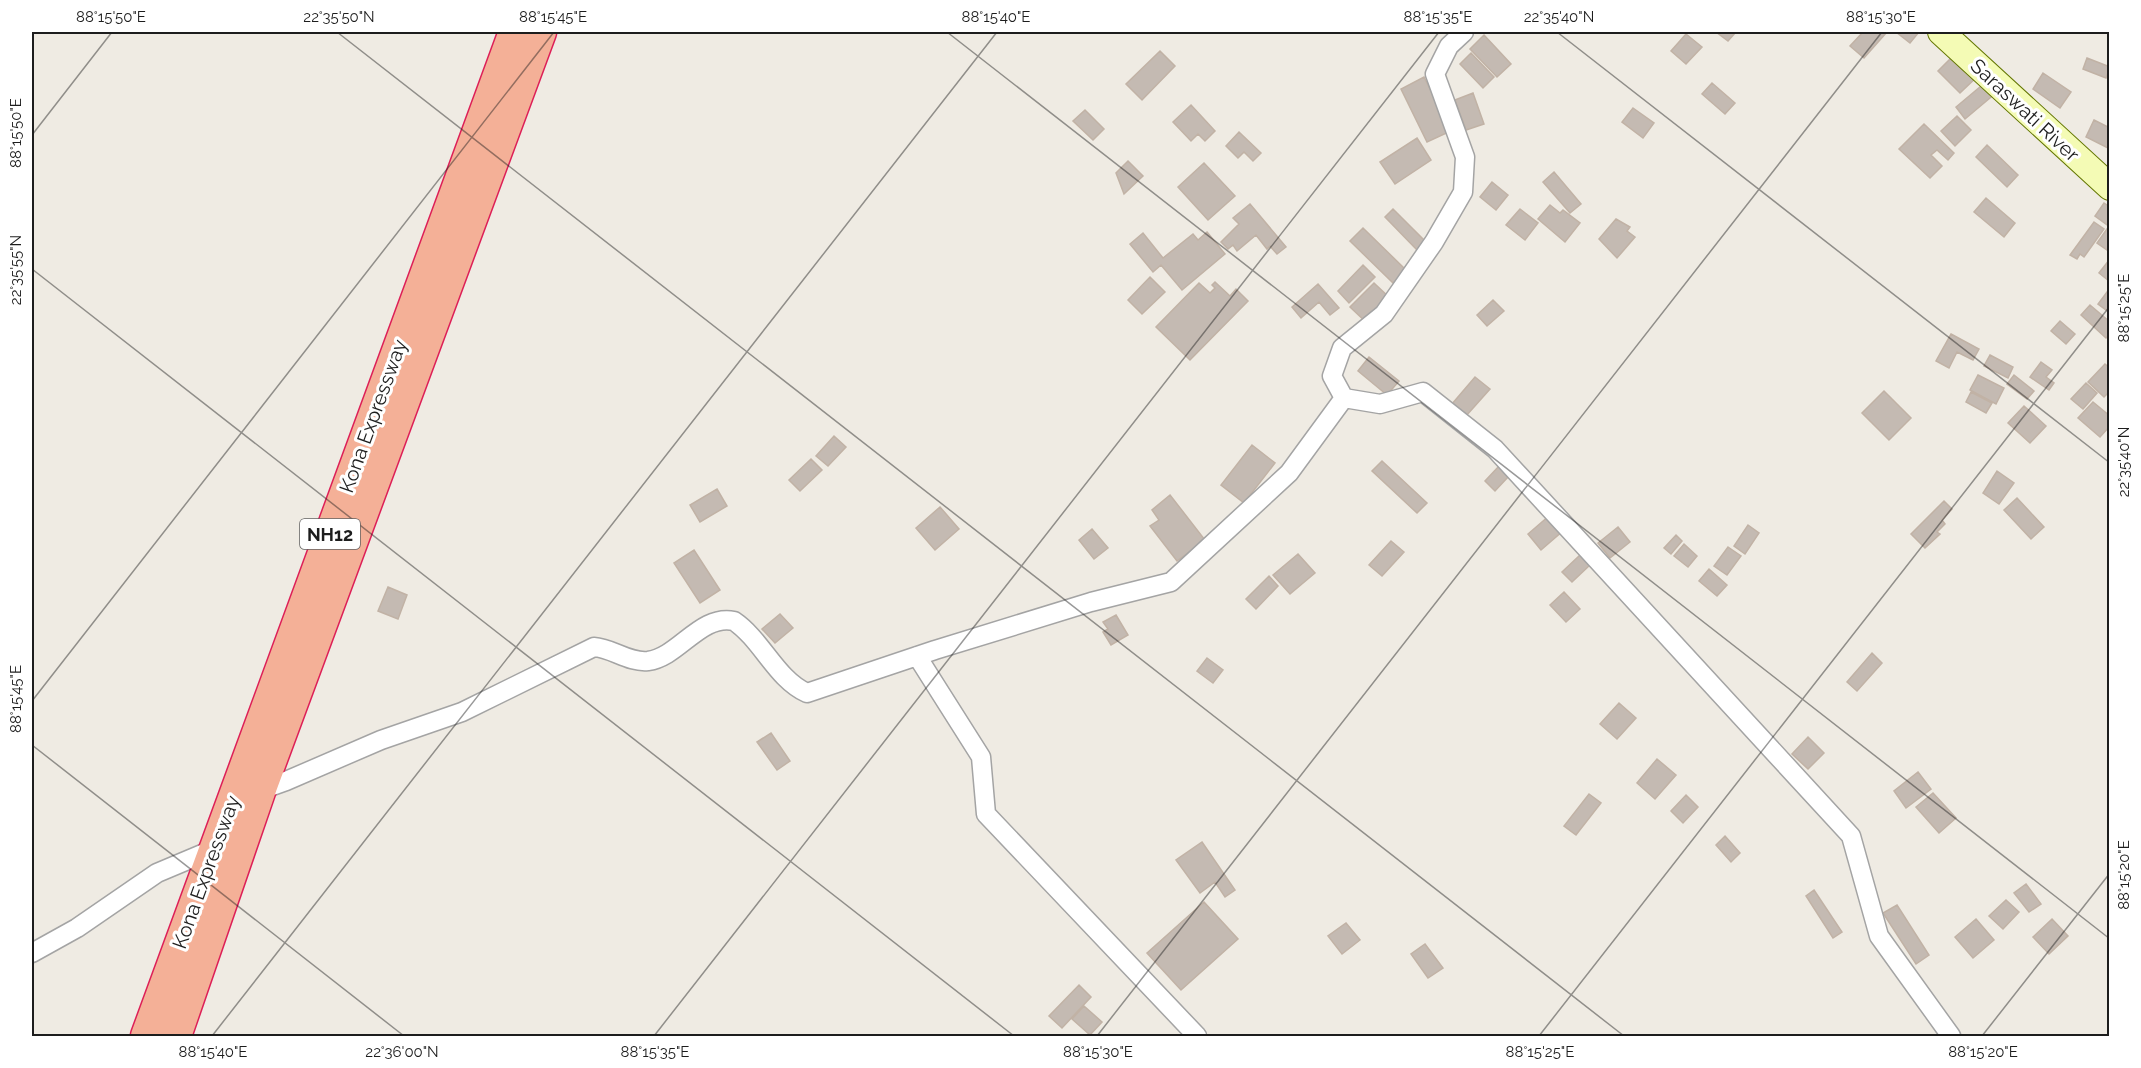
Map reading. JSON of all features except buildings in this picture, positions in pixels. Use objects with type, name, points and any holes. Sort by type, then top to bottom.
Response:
[{"type":"highway","name":"Kona Expressway","points":[[176,1036],[251,783],[514,32]]},
{"type":"highway","name":"Kona Expressway","points":[[146,1036],[214,849],[251,783],[541,32]]},
{"type":"main road","name":"Saraswati River","points":[[1941,32],[2109,187]]},
{"type":"street","points":[[1344,398],[1332,376],[1342,348],[1384,314],[1434,242],[1463,192],[1465,157],[1435,74],[1449,46],[1464,32]]},
{"type":"street","points":[[1344,398],[1380,404],[1423,392],[1496,449],[1851,836],[1879,936],[1952,1036]]},
{"type":"street","points":[[251,783],[286,781],[381,740],[462,712],[594,647],[606,648],[618,654],[648,661],[662,656],[720,620],[734,621],[743,627],[789,680],[807,693],[1091,602],[1171,582],[1289,473],[1344,398]]},
{"type":"street","points":[[917,657],[981,757],[986,814],[1197,1036]]},
{"type":"street","points":[[32,953],[77,927],[157,873],[214,849]]}]
